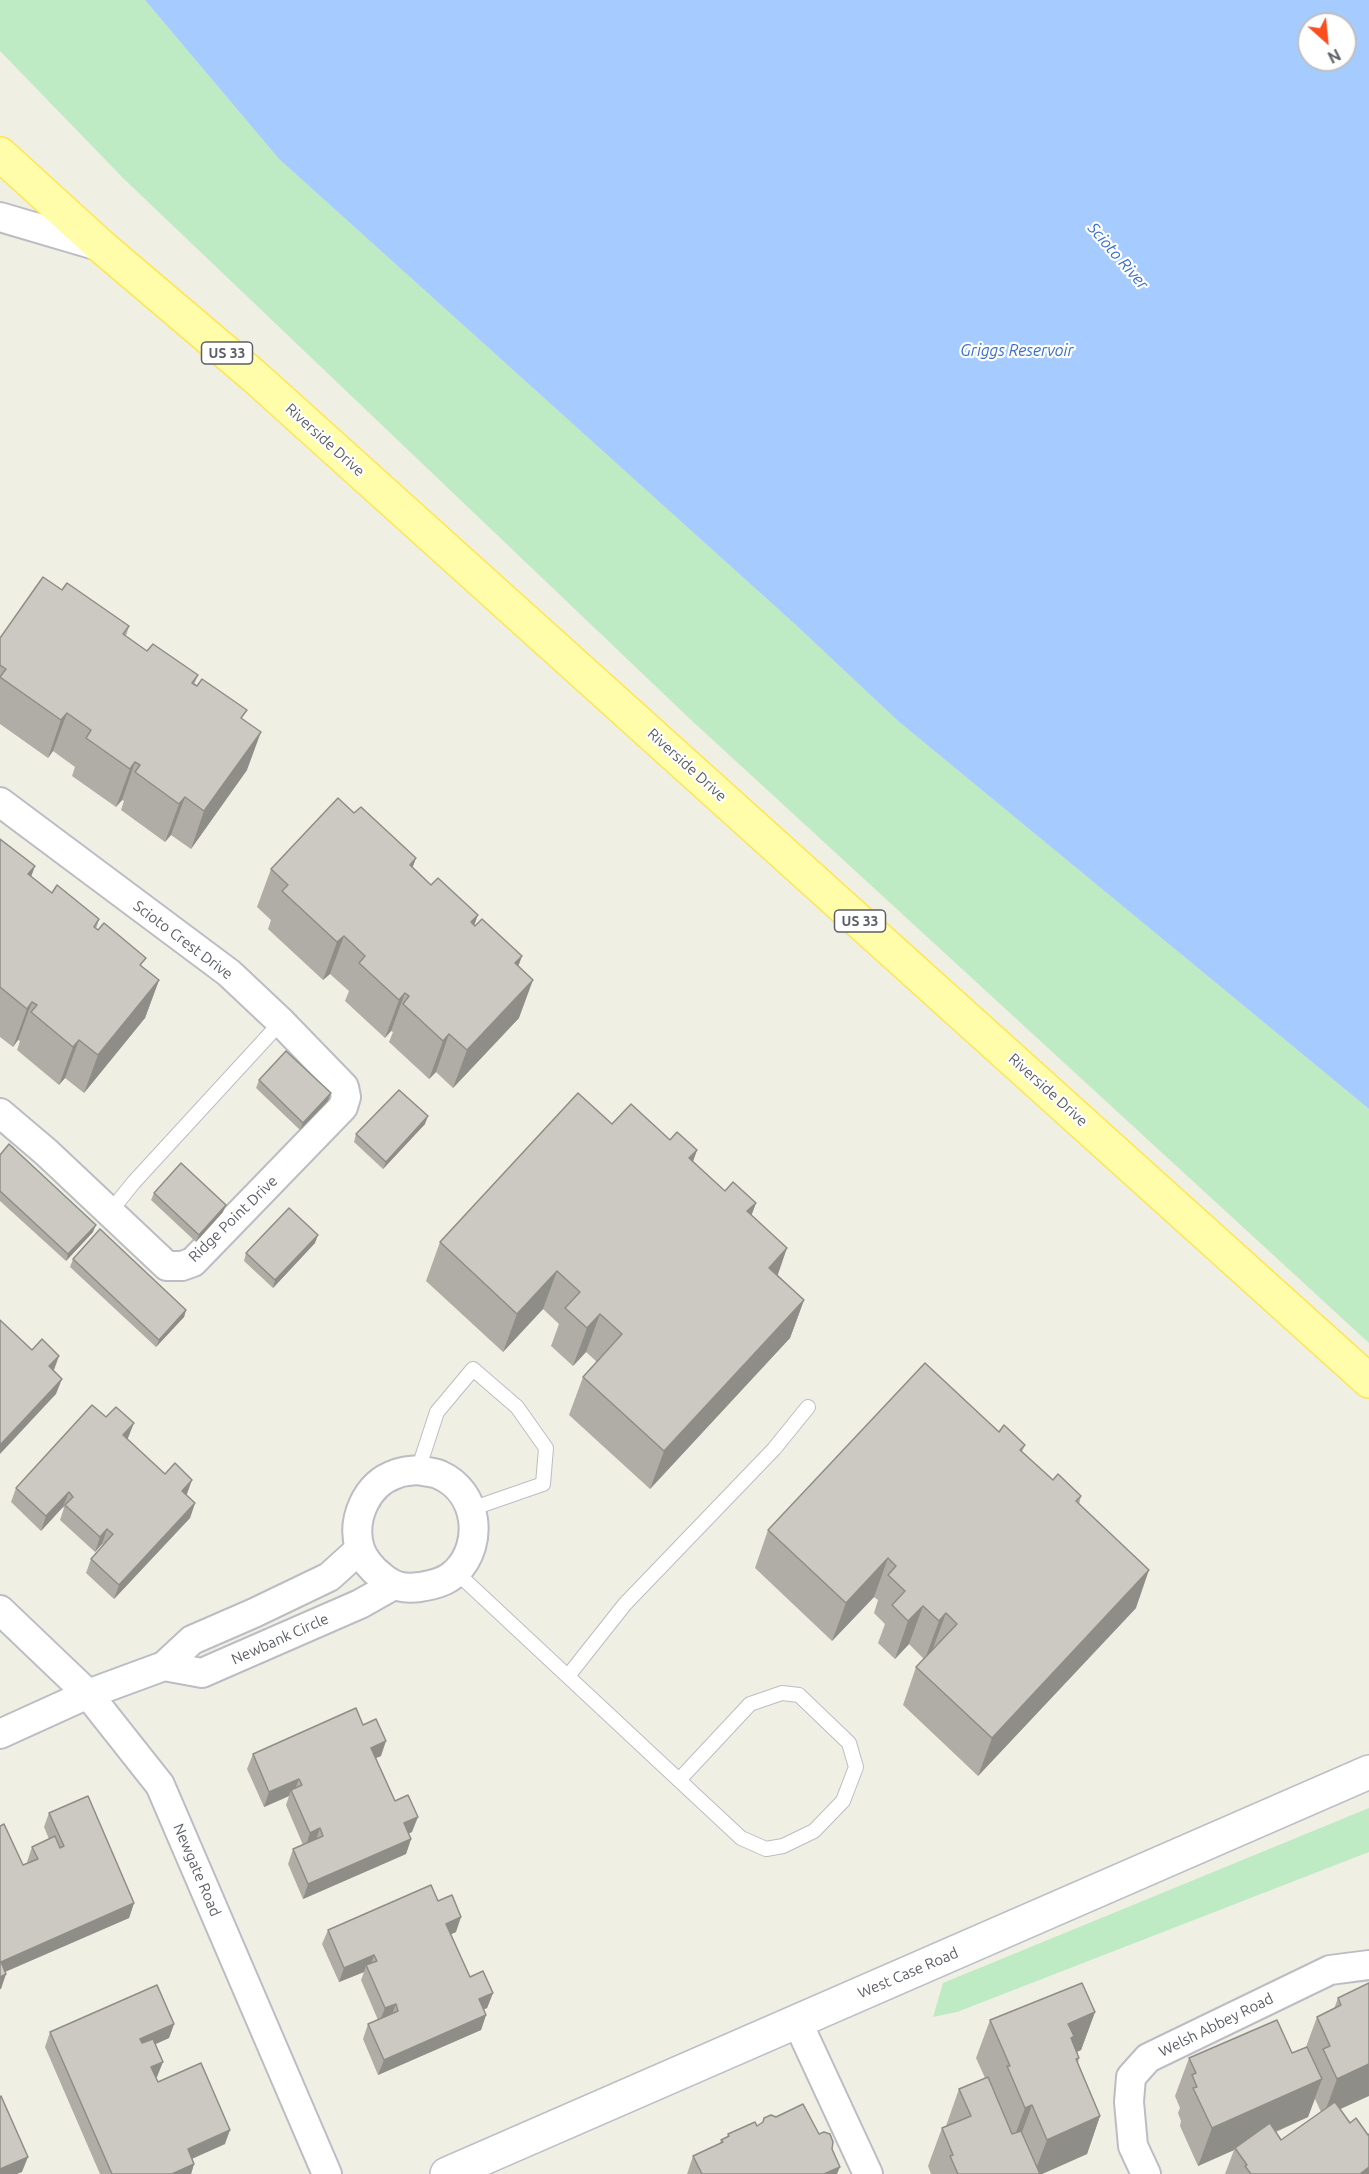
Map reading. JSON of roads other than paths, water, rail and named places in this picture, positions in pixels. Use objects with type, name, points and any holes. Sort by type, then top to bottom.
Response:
[{"type":"main road","name":"Riverside Drive","points":[[0,154],[102,247],[255,377],[1369,1381]]},
{"type":"main road","name":"West Case Road","points":[[447,2174],[1369,1772]]},
{"type":"street","points":[[0,218],[102,247]]},
{"type":"street","name":"Scioto Crest Drive","points":[[0,802],[229,973],[281,1022],[344,1087],[346,1097]]},
{"type":"street","name":"Ridge Point Drive","points":[[0,1113],[46,1152],[167,1266],[182,1266],[193,1262],[343,1107],[346,1097]]},
{"type":"street","points":[[393,1586],[373,1569],[360,1550],[357,1527],[362,1505],[376,1486],[395,1474],[418,1470],[441,1475],[459,1489],[471,1509],[475,1531],[469,1553],[456,1572]]},
{"type":"street","points":[[0,1734],[88,1694],[164,1666],[192,1640],[328,1577],[360,1550]]},
{"type":"street","name":"Newbank Circle","points":[[164,1666],[202,1673],[360,1604],[393,1586],[414,1588],[436,1584],[456,1572]]},
{"type":"street","name":"Newgate Road","points":[[0,1610],[88,1694],[160,1785],[327,2174]]},
{"type":"street","name":"Welsh Abbey Road","points":[[1146,2174],[1133,2146],[1129,2102],[1131,2077],[1148,2058],[1330,1970],[1369,1965]]},
{"type":"street","points":[[797,2021],[868,2174]]},
{"type":"lane","points":[[109,1213],[134,1182],[281,1022]]},
{"type":"lane","points":[[418,1470],[437,1412],[473,1369],[517,1407],[546,1448],[543,1484],[471,1509]]},
{"type":"lane","points":[[568,1676],[625,1604],[774,1449],[808,1407]]},
{"type":"lane","points":[[456,1572],[741,1838],[766,1849],[783,1846],[814,1831],[843,1801],[856,1767],[849,1743],[799,1695],[782,1693],[750,1704],[679,1780]]},
{"type":"water","name":"Griggs Reservoir","points":[[145,0],[1369,0],[1369,1109],[898,721],[798,627],[279,159]]},
{"type":"water label","name":"Scioto River","points":[[1118,256]]}]
